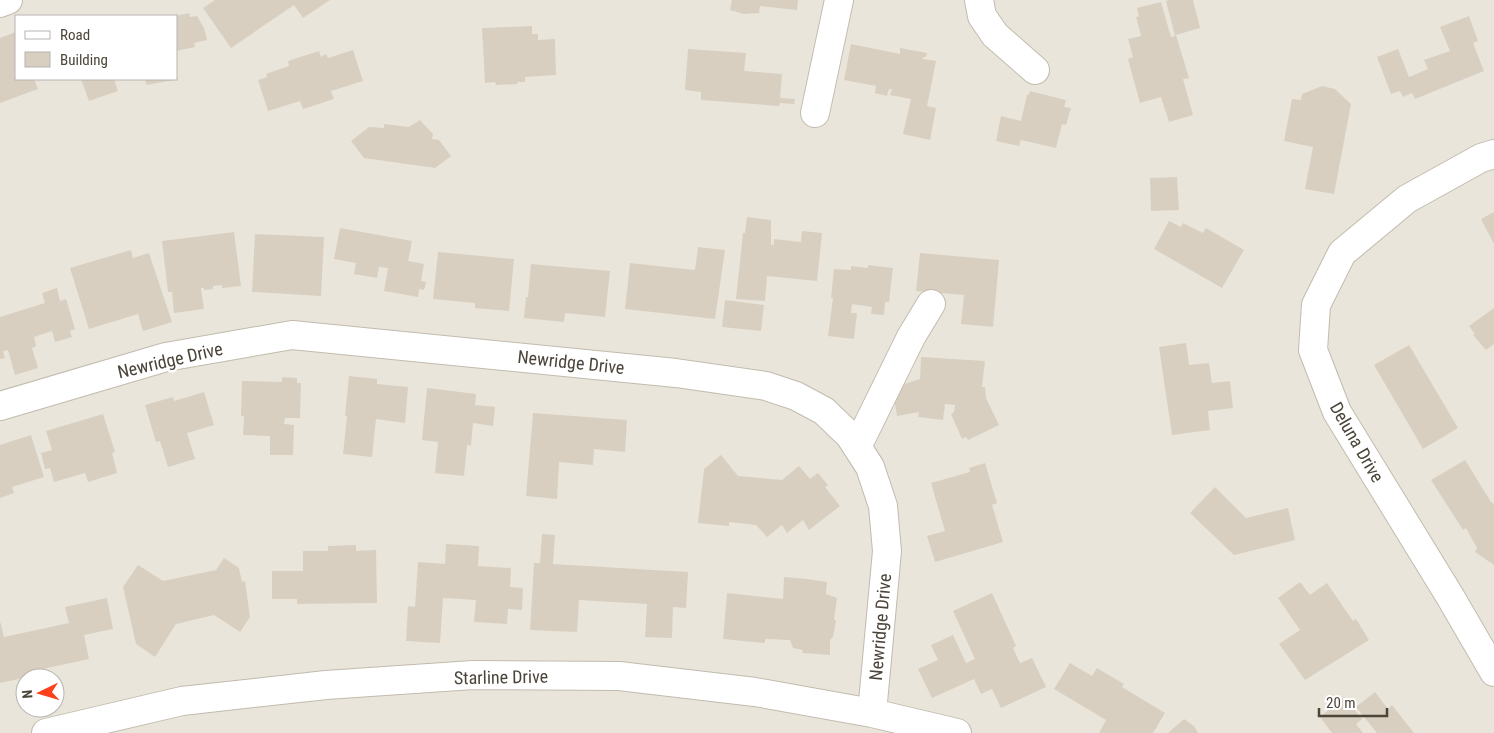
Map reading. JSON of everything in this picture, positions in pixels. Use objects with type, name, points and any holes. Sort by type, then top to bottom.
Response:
[{"type":"street","points":[[0,3],[8,0]]},
{"type":"street","points":[[815,113],[839,0]]},
{"type":"street","points":[[979,0],[982,16],[995,36],[1035,70]]},
{"type":"street","name":"Deluna Drive","points":[[1494,154],[1481,158],[1407,199],[1342,253],[1316,305],[1313,350],[1337,412],[1452,598],[1494,672]]},
{"type":"street","points":[[857,447],[911,336],[931,304]]},
{"type":"street","name":"Newridge Drive","points":[[0,406],[166,357],[292,336],[667,372],[766,386],[796,396],[824,411],[850,436],[870,466],[883,506],[887,551],[872,713]]},
{"type":"street","name":"Starline Drive","points":[[46,733],[182,701],[326,685],[473,675],[618,676],[755,692],[872,713],[957,733]]},
{"type":"shaded area","points":[[0,0],[1494,0],[1494,733],[0,733]]},
{"type":"building","points":[[215,0],[330,0],[303,18],[294,5],[231,48],[203,8]]},
{"type":"building","points":[[732,0],[798,0],[797,10],[760,6],[759,13],[744,14],[730,10]]},
{"type":"building","points":[[1193,0],[1200,28],[1176,35],[1189,78],[1183,79],[1193,115],[1169,122],[1161,97],[1140,103],[1128,59],[1133,57],[1128,39],[1141,36],[1136,17],[1139,16],[1137,8],[1161,2],[1171,37],[1175,36],[1166,1]]},
{"type":"building","points":[[189,13],[190,17],[197,16],[204,28],[207,40],[194,43],[195,47],[178,51],[178,16]]},
{"type":"building","points":[[1469,16],[1478,41],[1473,43],[1484,71],[1415,99],[1412,93],[1403,97],[1400,91],[1391,94],[1377,57],[1398,49],[1409,77],[1428,69],[1424,60],[1450,51],[1440,27]]},
{"type":"building","points":[[532,26],[532,34],[538,34],[538,40],[555,39],[556,75],[525,77],[525,82],[517,82],[518,84],[496,85],[495,82],[485,83],[482,28]]},
{"type":"building","points":[[15,32],[15,80],[34,80],[38,89],[0,103],[0,38]]},
{"type":"building","points":[[851,44],[900,54],[900,48],[927,53],[923,59],[936,61],[927,106],[936,108],[930,140],[903,134],[911,99],[890,95],[892,89],[889,89],[887,96],[875,93],[876,86],[844,80]]},
{"type":"building","points":[[688,49],[746,53],[744,71],[782,74],[780,98],[795,99],[794,104],[780,103],[779,106],[701,100],[701,92],[685,90]]},
{"type":"building","points":[[353,50],[363,81],[331,91],[334,99],[303,109],[300,101],[268,111],[258,80],[267,77],[266,74],[289,66],[288,61],[319,51],[321,57],[326,54],[328,58]]},
{"type":"building","points":[[81,80],[114,80],[118,91],[89,101]]},
{"type":"building","points":[[145,80],[174,80],[146,85]]},
{"type":"building","points":[[1322,86],[1335,89],[1351,104],[1334,194],[1305,189],[1313,147],[1284,141],[1292,99],[1301,100],[1302,94]]},
{"type":"building","points":[[1030,91],[1066,100],[1064,107],[1071,108],[1066,125],[1062,124],[1056,148],[1021,140],[1019,146],[996,141],[1001,116],[1021,121],[1027,95],[1029,95]]},
{"type":"building","points":[[420,120],[433,134],[432,139],[439,140],[451,156],[435,168],[364,158],[351,141],[369,127],[384,128],[384,124],[409,127]]},
{"type":"building","points":[[1177,177],[1179,210],[1151,211],[1150,178]]},
{"type":"building","points":[[1494,212],[1494,244],[1481,219]]},
{"type":"building","points":[[747,217],[771,220],[771,245],[774,245],[774,239],[801,242],[802,231],[822,233],[817,281],[767,276],[765,301],[736,299],[743,233],[745,233]]},
{"type":"building","points":[[1169,221],[1181,227],[1183,223],[1203,233],[1206,228],[1244,250],[1222,288],[1154,249]]},
{"type":"building","points":[[340,228],[412,241],[408,261],[424,264],[421,281],[426,282],[424,290],[419,289],[418,297],[384,291],[388,268],[379,267],[377,278],[354,274],[356,263],[334,259]]},
{"type":"building","points":[[234,232],[241,286],[222,288],[222,285],[204,290],[204,288],[201,288],[204,309],[174,313],[172,292],[168,292],[162,241]]},
{"type":"building","points":[[255,234],[324,237],[321,296],[252,292]]},
{"type":"building","points":[[698,247],[725,250],[715,319],[625,309],[630,263],[695,270]]},
{"type":"building","points":[[131,250],[133,258],[149,253],[172,322],[143,331],[138,314],[89,329],[70,268]]},
{"type":"building","points":[[438,252],[514,259],[509,311],[475,308],[475,303],[433,299]]},
{"type":"building","points":[[920,253],[999,260],[993,327],[961,324],[964,295],[916,291]]},
{"type":"building","points":[[531,264],[610,271],[605,317],[565,313],[564,322],[524,318]]},
{"type":"building","points":[[868,265],[893,268],[889,302],[885,302],[884,315],[871,314],[872,307],[852,304],[851,313],[857,313],[854,339],[828,336],[833,298],[831,298],[834,269],[851,270],[851,266],[868,268]]},
{"type":"building","points":[[57,288],[60,301],[66,299],[75,329],[70,331],[72,337],[55,342],[52,331],[34,337],[36,346],[32,348],[38,368],[15,375],[8,350],[3,351],[5,358],[0,359],[0,317],[45,303],[42,293]]},
{"type":"building","points":[[725,300],[764,305],[761,331],[722,327]]},
{"type":"building","points":[[1494,308],[1494,344],[1486,350],[1473,335],[1475,334],[1469,326]]},
{"type":"building","points":[[1186,343],[1189,365],[1209,363],[1212,383],[1230,381],[1233,408],[1208,411],[1210,430],[1172,435],[1159,347]]},
{"type":"building","points":[[1409,345],[1458,428],[1423,449],[1374,365]]},
{"type":"building","points":[[921,357],[985,361],[982,387],[985,387],[986,398],[999,425],[968,440],[966,437],[962,439],[951,414],[954,412],[955,405],[945,404],[943,420],[918,417],[919,412],[897,416],[893,391],[895,387],[920,379]]},
{"type":"building","points":[[349,376],[377,379],[377,384],[408,387],[405,423],[376,419],[372,457],[343,454]]},
{"type":"building","points":[[282,377],[297,378],[297,383],[301,383],[300,418],[285,418],[284,424],[294,425],[293,455],[270,455],[270,436],[243,435],[244,416],[241,416],[242,381],[282,382]]},
{"type":"building","points":[[427,388],[476,394],[475,405],[495,407],[493,426],[473,423],[471,446],[467,445],[464,476],[435,473],[438,442],[422,440]]},
{"type":"building","points":[[204,392],[214,425],[187,433],[195,459],[168,467],[160,441],[156,442],[145,405],[173,397],[174,401]]},
{"type":"building","points":[[533,413],[627,420],[625,452],[594,449],[593,465],[559,462],[557,499],[526,496]]},
{"type":"building","points":[[103,414],[115,452],[112,453],[117,473],[88,482],[85,473],[54,482],[50,468],[45,469],[41,453],[52,450],[46,431]]},
{"type":"building","points":[[31,435],[44,477],[12,487],[14,493],[0,498],[0,445]]},
{"type":"building","points":[[721,455],[738,476],[782,480],[799,466],[810,479],[818,473],[828,485],[825,487],[840,506],[809,530],[803,520],[787,533],[782,525],[767,537],[756,525],[729,522],[729,526],[698,523],[704,469]]},
{"type":"building","points":[[1465,460],[1494,504],[1494,565],[1475,552],[1477,548],[1466,528],[1463,530],[1431,480]]},
{"type":"building","points":[[985,463],[997,503],[992,505],[1003,542],[935,562],[927,536],[945,531],[931,483],[970,472],[969,468]]},
{"type":"building","points":[[1215,487],[1246,518],[1288,508],[1295,540],[1234,555],[1190,513]]},
{"type":"building","points":[[542,534],[555,535],[553,564],[688,572],[686,608],[673,607],[672,638],[645,637],[647,604],[579,600],[577,632],[530,630],[534,563],[540,563]]},
{"type":"building","points":[[446,544],[479,546],[478,566],[511,568],[510,587],[523,588],[522,610],[508,609],[507,624],[474,622],[476,600],[443,598],[440,643],[406,641],[408,606],[415,607],[418,562],[445,564]]},
{"type":"building","points":[[356,545],[356,551],[376,550],[377,603],[297,604],[297,599],[272,599],[272,571],[303,571],[303,551],[328,551],[328,546]]},
{"type":"building","points":[[224,558],[239,568],[242,582],[245,581],[250,617],[240,632],[214,615],[176,624],[155,657],[136,644],[123,587],[138,565],[163,581],[216,570]]},
{"type":"building","points":[[784,577],[827,582],[826,594],[837,598],[834,619],[836,621],[833,637],[830,640],[830,655],[802,653],[803,650],[793,648],[790,640],[765,639],[765,643],[723,639],[727,593],[783,599]]},
{"type":"building","points":[[1300,582],[1310,595],[1327,583],[1353,621],[1356,619],[1369,640],[1305,680],[1279,644],[1300,630],[1278,598]]},
{"type":"building","points":[[992,593],[1016,646],[1013,648],[1020,663],[1032,658],[1046,687],[1001,708],[992,689],[981,694],[974,679],[932,698],[918,669],[938,660],[931,645],[953,635],[966,663],[975,659],[953,611]]},
{"type":"building","points":[[107,598],[113,629],[84,635],[89,659],[47,668],[15,668],[15,680],[0,683],[0,621],[4,637],[69,623],[65,607]]},
{"type":"building","points":[[1070,663],[1092,676],[1097,668],[1124,684],[1122,687],[1165,713],[1153,733],[1099,733],[1106,720],[1054,689]]},
{"type":"building","points":[[1375,692],[1388,709],[1392,705],[1414,733],[1377,733],[1356,707]]},
{"type":"building","points":[[1344,697],[1362,719],[1356,724],[1363,733],[1332,733],[1320,717]]},
{"type":"building","points":[[1184,719],[1194,726],[1198,733],[1168,733]]}]
